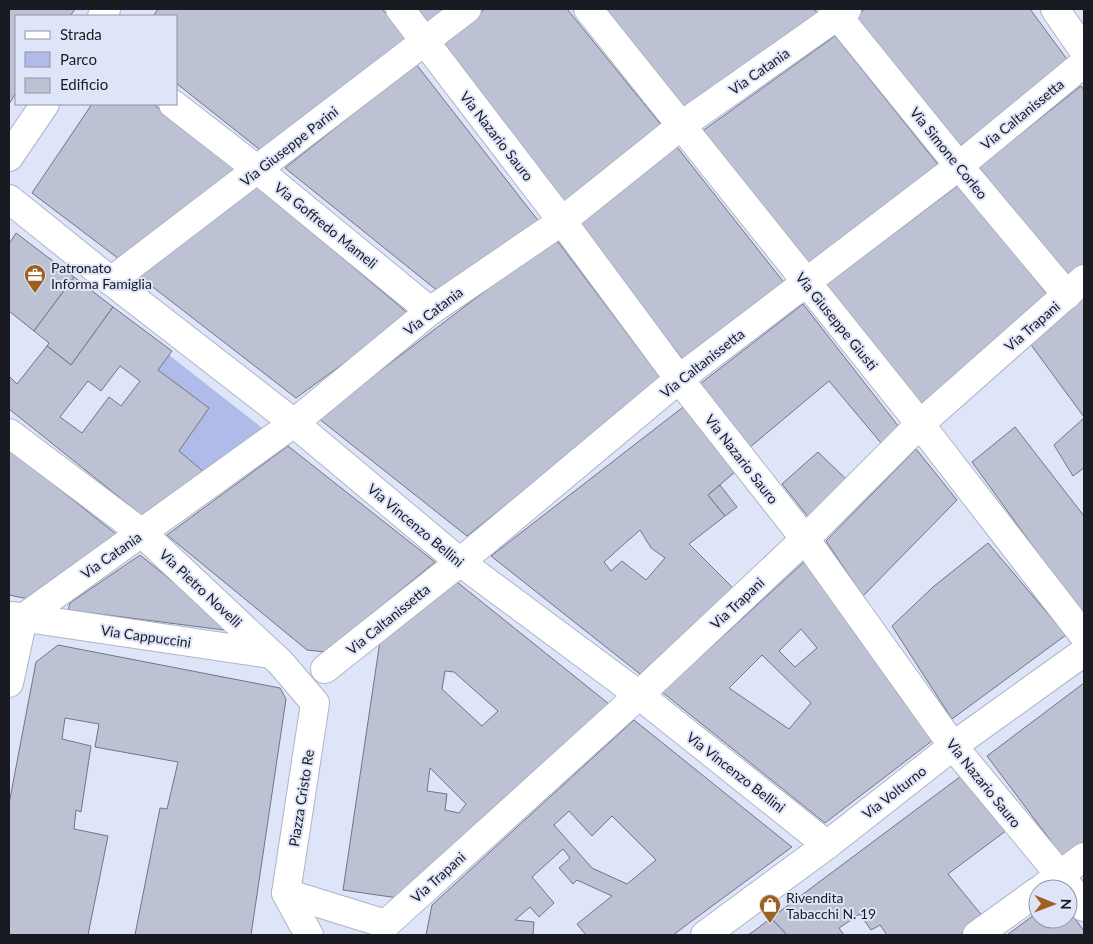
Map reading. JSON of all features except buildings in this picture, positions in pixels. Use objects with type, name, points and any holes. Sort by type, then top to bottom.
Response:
[{"type":"street","name":"Via Nazario Sauro","points":[[400,9],[562,221],[679,380],[805,539],[953,746],[1042,879]]},
{"type":"street","name":"Via Giuseppe Parini","points":[[111,281],[467,9]]},
{"type":"street","name":"Via Giuseppe Giusti","points":[[588,9],[920,424],[1084,636]]},
{"type":"street","points":[[1055,9],[1084,51]]},
{"type":"street","name":"Via Catania","points":[[16,616],[142,533],[294,423],[430,311],[562,221],[682,125],[839,11]]},
{"type":"street","name":"Via Simone Corleo","points":[[839,11],[958,166],[1075,287]]},
{"type":"street","name":"Via Caltanissetta","points":[[325,669],[460,562],[679,380],[958,166],[1084,63]]},
{"type":"street","points":[[9,157],[44,105]]},
{"type":"street","name":"Via Goffredo Mameli","points":[[174,105],[258,170],[430,311]]},
{"type":"street","name":"Via Vincenzo Bellini","points":[[9,199],[294,423],[460,562],[638,695],[827,844]]},
{"type":"street","name":"Via Trapani","points":[[385,930],[805,539],[920,424],[1075,287]]},
{"type":"street","name":"Via Pietro Novelli","points":[[9,433],[142,533],[276,658]]},
{"type":"street","points":[[9,683],[16,616]]},
{"type":"street","name":"Via Cappuccini","points":[[16,616],[276,658]]},
{"type":"street","name":"Via Volturno","points":[[705,935],[827,844],[953,746],[1084,652]]},
{"type":"street","points":[[276,658],[325,669]]},
{"type":"street","points":[[276,658],[316,703]]},
{"type":"street","name":"Piazza Cristo Re","points":[[286,893],[316,703],[325,669]]},
{"type":"street","points":[[1054,879],[1084,857]]},
{"type":"street","points":[[286,893],[385,930]]},
{"type":"street","points":[[286,893],[309,935]]},
{"type":"street","points":[[977,935],[1028,898]]},
{"type":"green space","points":[[169,355],[266,431],[204,472],[179,451],[209,408],[158,370]]},
{"type":"place","name":"Patronato Informa Famiglia","points":[[35,294]]},
{"type":"place","name":"Rivendita Tabacchi N. 19","points":[[770,924]]}]
